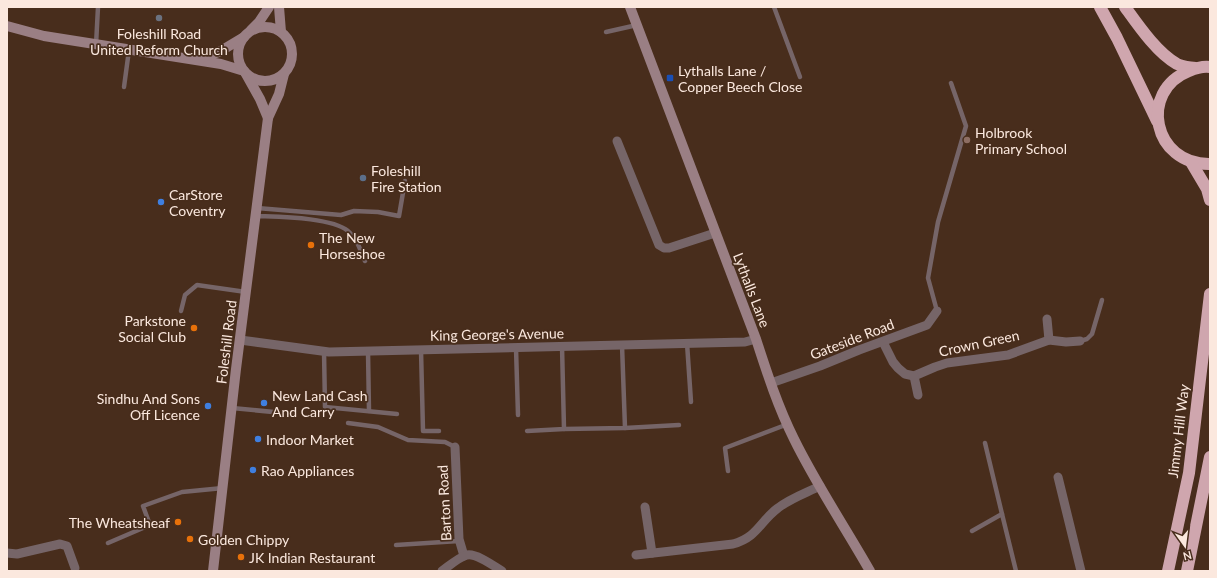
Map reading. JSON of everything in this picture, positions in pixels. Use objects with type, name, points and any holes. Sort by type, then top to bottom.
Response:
[{"type":"highway","points":[[1100,7],[1118,38],[1164,140],[1175,154],[1182,159],[1199,164],[1210,164]]},
{"type":"highway","points":[[1126,7],[1151,42],[1176,63],[1185,67],[1205,67]]},
{"type":"highway","points":[[1158,124],[1158,112],[1162,95],[1175,78],[1205,67]]},
{"type":"highway","points":[[1191,162],[1207,188],[1210,200]]},
{"type":"highway","name":"Jimmy Hill Way","points":[[1168,571],[1189,473],[1210,294]]},
{"type":"highway","points":[[1187,571],[1210,457]]},
{"type":"main road","points":[[244,72],[238,59],[239,46],[246,36],[260,22],[269,7]]},
{"type":"main road","points":[[279,7],[281,32]]},
{"type":"main road","name":"Lythalls Lane","points":[[630,7],[756,339],[771,383],[788,424],[820,486],[870,571]]},
{"type":"main road","points":[[7,26],[44,36],[96,45],[193,60],[221,64],[244,72],[258,81],[278,79],[284,74],[291,64],[293,56],[292,46],[281,32],[270,27],[260,27],[254,29],[246,36],[218,52],[193,60]]},
{"type":"main road","name":"Foleshill Road","points":[[244,72],[260,99],[268,118]]},
{"type":"main road","name":"Foleshill Road","points":[[213,571],[268,118],[279,94],[284,74]]},
{"type":"street","points":[[617,141],[659,246],[670,248],[715,233]]},
{"type":"street","name":"Gateside Road","points":[[771,383],[927,325],[938,311]]},
{"type":"street","points":[[1048,319],[1050,340]]},
{"type":"street","name":"King George's Avenue","points":[[240,340],[324,352],[745,342],[756,339]]},
{"type":"street","name":"Crown Green","points":[[914,376],[947,363],[1008,355],[1050,340],[1066,342],[1080,341]]},
{"type":"street","points":[[883,342],[893,362],[898,368],[905,374],[914,376],[918,395]]},
{"type":"street","name":"Barton Road","points":[[455,447],[459,541],[464,556]]},
{"type":"street","points":[[1058,477],[1082,571]]},
{"type":"street","points":[[636,555],[741,542],[753,535],[778,507],[820,486]]},
{"type":"street","points":[[645,507],[652,553]]},
{"type":"street","points":[[7,553],[16,554],[60,544],[67,546],[76,568]]},
{"type":"street","points":[[442,571],[464,556],[469,555],[475,556],[502,571]]},
{"type":"lane","points":[[96,45],[98,7]]},
{"type":"lane","points":[[774,7],[800,77]]},
{"type":"lane","points":[[606,32],[637,25]]},
{"type":"lane","points":[[124,87],[129,50]]},
{"type":"lane","points":[[938,311],[928,278],[938,222],[966,126],[951,83]]},
{"type":"lane","points":[[256,212],[341,215],[354,211],[378,212],[399,216],[405,181]]},
{"type":"lane","points":[[256,212],[338,225],[348,231],[356,240],[365,260]]},
{"type":"lane","points":[[181,311],[184,295],[197,285],[246,292]]},
{"type":"lane","points":[[1080,341],[1087,339],[1092,334],[1102,300]]},
{"type":"lane","points":[[688,343],[691,402]]},
{"type":"lane","points":[[622,345],[625,428]]},
{"type":"lane","points":[[562,346],[564,429]]},
{"type":"lane","points":[[516,348],[518,415]]},
{"type":"lane","points":[[421,350],[423,431],[438,431]]},
{"type":"lane","points":[[368,351],[369,411]]},
{"type":"lane","points":[[324,352],[325,407],[397,414]]},
{"type":"lane","points":[[232,408],[294,414]]},
{"type":"lane","points":[[348,422],[378,427],[408,440],[445,442],[455,447]]},
{"type":"lane","points":[[728,472],[725,448],[788,424]]},
{"type":"lane","points":[[527,431],[679,425]]},
{"type":"lane","points":[[985,443],[1016,571]]},
{"type":"lane","points":[[108,543],[150,525],[142,506],[182,492],[223,488]]},
{"type":"lane","points":[[972,531],[1002,514]]},
{"type":"lane","points":[[396,544],[459,541]]},
{"type":"place","name":"Foleshill Road United Reform Church","points":[[159,18]]},
{"type":"place","name":"Lythalls Lane / Copper Beech Close","points":[[670,78]]},
{"type":"place","name":"Holbrook Primary School","points":[[967,140]]},
{"type":"place","name":"Foleshill Fire Station","points":[[363,178]]},
{"type":"place","name":"CarStore Coventry","points":[[161,202]]},
{"type":"place","name":"The New Horseshoe","points":[[311,245]]},
{"type":"place","name":"Parkstone Social Club","points":[[194,328]]},
{"type":"place","name":"New Land Cash And Carry","points":[[264,403]]},
{"type":"place","name":"Sindhu And Sons Off Licence","points":[[208,406]]},
{"type":"place","name":"Indoor Market","points":[[258,439]]},
{"type":"place","name":"Rao Appliances","points":[[253,470]]},
{"type":"place","name":"The Wheatsheaf","points":[[178,522]]},
{"type":"place","name":"Golden Chippy","points":[[190,539]]},
{"type":"place","name":"JK Indian Restaurant","points":[[241,557]]}]
